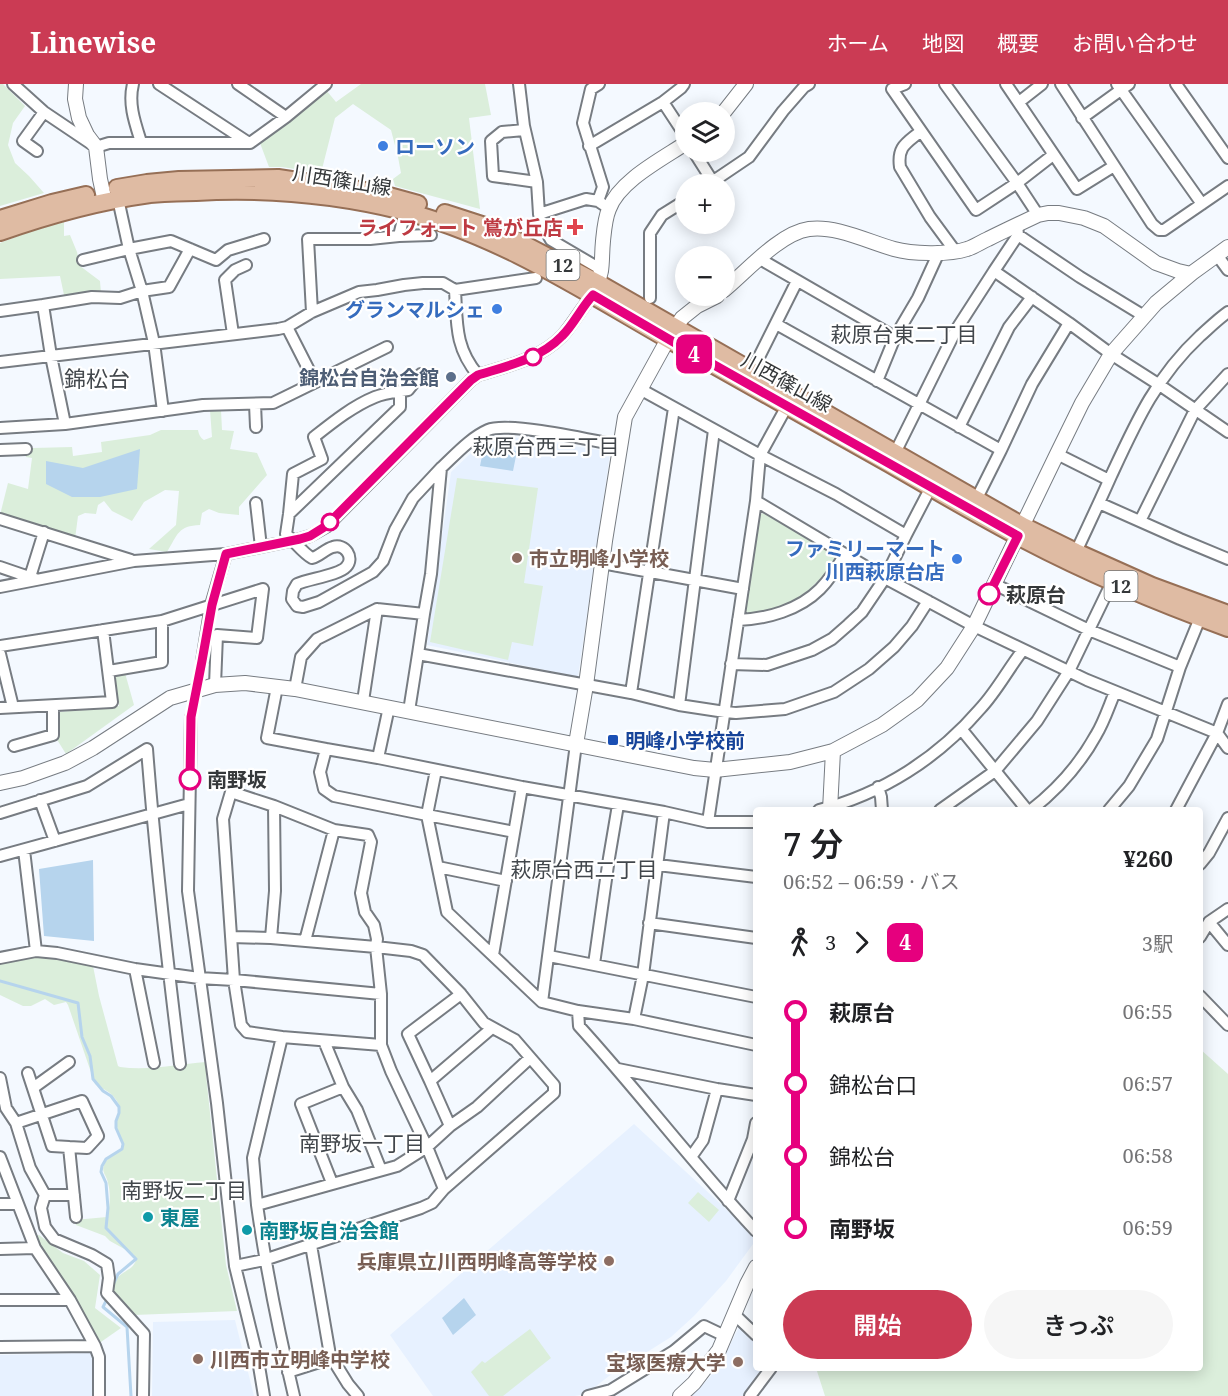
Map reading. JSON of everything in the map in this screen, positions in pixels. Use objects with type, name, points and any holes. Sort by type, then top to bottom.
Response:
[{"type":"main road","name":"川西篠山線","points":[[0,232],[147,183],[179,180],[278,178],[378,193],[406,206],[459,217],[510,237],[598,283],[787,406],[931,487],[1020,531],[1112,582],[1228,628]]},
{"type":"main road","name":"川西篠山線","points":[[0,219],[52,203],[109,197]]},
{"type":"main road","name":"川西篠山線","points":[[672,333],[752,371],[976,500],[1020,531],[1076,552],[1152,586],[1228,614]]},
{"type":"street","points":[[76,84],[75,99],[79,118],[96,147],[100,179],[129,249],[142,291],[153,343],[163,411]]},
{"type":"street","points":[[133,84],[131,100],[141,142]]},
{"type":"street","points":[[159,84],[250,143]]},
{"type":"street","points":[[238,84],[286,117]]},
{"type":"street","points":[[519,84],[524,130],[537,182],[542,224],[551,240],[598,283]]},
{"type":"street","points":[[0,587],[34,578],[134,561],[226,554],[310,536],[326,526],[478,375],[539,354],[564,335],[598,283],[603,240],[603,186],[583,123],[591,89],[599,84]]},
{"type":"street","points":[[589,146],[663,102],[684,84]]},
{"type":"street","points":[[732,102],[746,84]]},
{"type":"street","points":[[724,174],[749,157],[783,111],[809,84]]},
{"type":"street","points":[[905,84],[892,89],[976,210],[1017,183],[1053,155]]},
{"type":"street","points":[[945,84],[1038,215]]},
{"type":"street","points":[[1006,84],[1077,189],[1114,166]]},
{"type":"street","points":[[1019,102],[1042,84]]},
{"type":"street","points":[[1061,84],[1152,224],[1159,230],[1164,230],[1228,186]]},
{"type":"street","points":[[1176,84],[1228,158]]},
{"type":"street","points":[[14,85],[44,112],[96,147]]},
{"type":"street","points":[[96,147],[109,143],[141,142],[250,143],[286,117],[322,85]]},
{"type":"street","points":[[1082,118],[1123,86],[1202,204]]},
{"type":"street","points":[[663,102],[675,120]]},
{"type":"street","points":[[37,151],[22,141],[44,112]]},
{"type":"street","points":[[524,130],[502,132],[491,141],[493,176],[537,182]]},
{"type":"street","points":[[921,131],[904,144],[899,159],[900,167],[930,217],[954,251]]},
{"type":"street","points":[[603,204],[637,175],[675,150]]},
{"type":"street","points":[[539,214],[586,199],[603,204]]},
{"type":"street","points":[[399,236],[406,206]]},
{"type":"street","points":[[650,298],[650,233],[662,215],[675,207]]},
{"type":"street","points":[[735,281],[780,241],[793,233],[810,228],[828,229],[896,250],[926,253],[966,249],[1018,230],[1038,215],[1048,213],[1084,218],[1104,226],[1156,263],[1191,274]]},
{"type":"street","points":[[895,453],[956,330],[1018,230]]},
{"type":"street","points":[[1018,230],[1080,277],[1144,316]]},
{"type":"street","points":[[312,312],[308,239],[370,239],[431,235]]},
{"type":"street","points":[[83,260],[171,241],[216,260],[228,250],[264,238]]},
{"type":"street","points":[[0,311],[92,297],[120,298],[142,291],[169,287],[190,249]]},
{"type":"street","points":[[0,783],[23,778],[64,763],[93,748],[170,698],[214,685],[245,683],[363,701],[694,768],[715,770],[790,762],[833,752],[882,725],[917,700],[947,668],[974,626],[1082,403],[1111,354],[1156,303],[1222,251],[1228,270]]},
{"type":"street","points":[[877,381],[896,337],[918,298],[939,252]]},
{"type":"street","points":[[760,259],[896,337]]},
{"type":"street","points":[[233,334],[225,280],[235,270],[246,266]]},
{"type":"street","points":[[994,271],[1111,354],[1228,432]]},
{"type":"street","points":[[0,363],[287,327],[312,312],[359,292],[423,283],[443,283],[455,290],[536,278]]},
{"type":"street","points":[[752,371],[797,281]]},
{"type":"street","points":[[455,290],[457,334],[468,363],[478,375]]},
{"type":"street","points":[[959,427],[1009,327],[1032,297]]},
{"type":"street","points":[[43,305],[65,424]]},
{"type":"street","points":[[542,1002],[576,744],[625,417],[672,333],[682,318],[697,306]]},
{"type":"street","points":[[1076,552],[1137,420],[1158,384],[1193,343],[1228,312]]},
{"type":"street","points":[[976,500],[1032,384],[1069,323]]},
{"type":"street","points":[[776,324],[1001,450]]},
{"type":"street","points":[[287,327],[315,382]]},
{"type":"street","points":[[0,428],[65,424],[203,405],[273,404],[387,346]]},
{"type":"street","points":[[421,374],[408,390],[376,396],[356,407],[314,437],[322,459],[293,474],[286,534],[307,556],[312,558],[333,546],[345,549],[349,554],[346,568],[297,584],[292,599],[297,606],[303,607],[319,602],[373,573],[383,561],[395,530],[413,498],[441,468],[473,439],[489,429],[518,428],[621,446]]},
{"type":"street","points":[[1140,521],[1196,410],[1228,374]]},
{"type":"street","points":[[640,389],[836,494],[906,535]]},
{"type":"street","points":[[289,514],[400,407],[400,392]]},
{"type":"street","points":[[255,404],[256,427]]},
{"type":"street","points":[[708,822],[756,501],[760,455],[787,406]]},
{"type":"street","points":[[631,693],[674,408]]},
{"type":"street","points":[[679,705],[714,430]]},
{"type":"street","points":[[0,450],[26,448]]},
{"type":"street","points":[[1057,454],[1109,480]]},
{"type":"street","points":[[409,711],[431,574],[441,468]]},
{"type":"street","points":[[732,664],[767,664],[812,650],[832,639],[862,612],[885,578],[931,487]]},
{"type":"street","points":[[756,501],[885,578],[974,626],[1115,692],[1217,733],[1228,748]]},
{"type":"street","points":[[256,503],[261,547]]},
{"type":"street","points":[[1099,503],[1228,559]]},
{"type":"street","points":[[0,519],[134,561]]},
{"type":"street","points":[[34,578],[44,532]]},
{"type":"street","points":[[202,661],[212,605],[226,554]]},
{"type":"street","points":[[738,620],[767,617],[786,611],[804,601],[820,590],[845,554]]},
{"type":"street","points":[[602,563],[743,589]]},
{"type":"street","points":[[0,567],[34,578]]},
{"type":"street","points":[[944,807],[995,771],[1037,721],[1069,671],[1112,582]]},
{"type":"street","points":[[994,584],[1089,630],[1180,667]]},
{"type":"street","points":[[0,646],[162,621],[263,589],[257,638],[217,634],[214,685]]},
{"type":"street","points":[[418,654],[725,712],[785,709],[834,692],[869,669],[894,648],[928,601]]},
{"type":"street","points":[[295,689],[302,657],[317,639],[377,609],[424,614]]},
{"type":"street","points":[[363,701],[377,609]]},
{"type":"street","points":[[1111,807],[1130,786],[1158,739],[1180,667],[1200,618]]},
{"type":"street","points":[[109,671],[162,662],[162,621]]},
{"type":"street","points":[[0,708],[112,702],[103,630]]},
{"type":"street","points":[[831,807],[878,787],[911,770],[931,756],[981,709],[1023,650]]},
{"type":"street","points":[[0,654],[13,707]]},
{"type":"street","points":[[277,687],[267,738],[708,822],[753,822]]},
{"type":"street","points":[[1034,807],[1076,767],[1098,733],[1115,692]]},
{"type":"street","points":[[1178,807],[1217,733],[1228,704]]},
{"type":"street","points":[[14,746],[53,735],[53,706]]},
{"type":"street","points":[[378,758],[389,706]]},
{"type":"street","points":[[191,717],[188,891],[217,1103],[235,1266],[258,1360],[264,1396]]},
{"type":"street","points":[[962,729],[1026,807]]},
{"type":"street","points":[[0,813],[87,786],[147,749],[180,1064]]},
{"type":"street","points":[[326,749],[321,772],[324,789],[334,796],[514,832]]},
{"type":"street","points":[[826,807],[833,752]]},
{"type":"street","points":[[436,770],[427,816],[447,912],[542,1002],[578,1011],[634,1019],[753,1043]]},
{"type":"street","points":[[493,955],[522,787]]},
{"type":"street","points":[[878,787],[882,807]]},
{"type":"street","points":[[381,1045],[247,1032],[242,1025],[234,980],[223,819],[231,792],[334,830],[368,835],[371,842],[361,893],[365,912],[374,925],[376,939],[381,994],[381,1045],[444,1190]]},
{"type":"street","points":[[40,801],[55,841]]},
{"type":"street","points":[[0,856],[189,804]]},
{"type":"street","points":[[594,964],[618,805]]},
{"type":"street","points":[[272,938],[275,891],[274,806]]},
{"type":"street","points":[[634,1019],[643,975],[664,812]]},
{"type":"street","points":[[1203,860],[1228,818]]},
{"type":"street","points":[[305,941],[334,830]]},
{"type":"street","points":[[24,850],[36,951]]},
{"type":"street","points":[[658,865],[753,877]]},
{"type":"street","points":[[438,867],[506,881]]},
{"type":"street","points":[[1203,932],[1209,922],[1228,909]]},
{"type":"street","points":[[1209,922],[1228,945]]},
{"type":"street","points":[[649,923],[753,938]]},
{"type":"street","points":[[231,938],[272,938],[376,947],[411,951],[423,955],[461,994],[484,1023],[515,1040],[554,1085],[554,1093],[432,1203],[311,1245],[264,1260],[235,1266]]},
{"type":"street","points":[[0,958],[36,951],[57,952],[135,969],[199,978],[381,994]]},
{"type":"street","points":[[549,956],[753,996]]},
{"type":"street","points":[[135,969],[154,1063]]},
{"type":"street","points":[[450,1126],[408,1034],[461,994]]},
{"type":"street","points":[[1203,999],[1228,1025]]},
{"type":"street","points":[[578,1011],[579,1026],[753,1228]]},
{"type":"street","points":[[430,1081],[492,1028]]},
{"type":"street","points":[[282,1037],[253,1158],[264,1260],[294,1396]]},
{"type":"street","points":[[324,1041],[343,1088],[357,1110],[381,1170]]},
{"type":"street","points":[[257,1205],[398,1166],[427,1147],[450,1126],[477,1107],[530,1058]]},
{"type":"street","points":[[33,1088],[69,1062]]},
{"type":"street","points":[[618,1069],[753,1095]]},
{"type":"street","points":[[16,1123],[42,1114],[82,1101],[98,1136],[87,1148],[52,1146],[42,1114],[28,1072]]},
{"type":"street","points":[[0,1078],[6,1108],[16,1123],[30,1168],[45,1195],[41,1208],[45,1227],[54,1239],[107,1264],[109,1296],[144,1334],[143,1396]]},
{"type":"street","points":[[332,1183],[301,1104],[343,1088]]},
{"type":"street","points":[[691,1157],[703,1140],[717,1089]]},
{"type":"street","points":[[728,1201],[753,1139]]},
{"type":"street","points":[[69,1147],[76,1217]]},
{"type":"street","points":[[0,1157],[35,1248],[70,1300],[95,1346],[99,1358],[99,1396]]},
{"type":"street","points":[[45,1195],[74,1195]]},
{"type":"street","points":[[0,1204],[17,1204]]},
{"type":"street","points":[[311,1245],[330,1355],[352,1394]]},
{"type":"street","points":[[0,1249],[35,1248]]},
{"type":"street","points":[[680,1396],[694,1383],[719,1350],[753,1273]]},
{"type":"street","points":[[0,1300],[70,1300]]},
{"type":"street","points":[[734,1314],[753,1332]]},
{"type":"street","points":[[588,1396],[611,1390],[674,1351],[704,1326],[725,1336]]},
{"type":"street","points":[[0,1347],[95,1346]]},
{"type":"street","points":[[288,1372],[332,1359]]},
{"type":"street","points":[[750,1396],[769,1371]]},
{"type":"shaded area","name":"市立明峰小学校","points":[[491,434],[606,451],[610,454],[578,677],[427,645],[451,472]]},
{"type":"shaded area","name":"兵庫県立川西明峰高等学校","points":[[634,1124],[753,1237],[753,1244],[726,1281],[694,1316],[671,1337],[609,1376],[586,1394],[575,1396],[433,1396],[390,1335]]},
{"type":"shaded area","name":"川西市立明峰中学校","points":[[235,1320],[254,1396],[152,1396],[153,1322]]},
{"type":"shaded area","name":"宝塚医療大学","points":[[740,1325],[753,1337],[753,1371],[762,1371],[743,1396],[691,1396],[710,1377],[725,1355]]},
{"type":"shaded area","points":[[93,1353],[94,1396],[0,1396],[0,1355]]},
{"type":"green space","points":[[0,84],[3,84],[25,106],[13,123],[8,145],[15,163],[44,193],[0,206]]},
{"type":"green space","points":[[361,84],[485,84],[491,115],[469,118],[480,209],[395,186],[393,179],[401,173],[391,130],[353,104],[335,118],[321,173],[269,167],[260,143],[326,90],[336,102]]},
{"type":"green space","points":[[64,222],[64,236],[70,235],[80,266],[100,281],[101,293],[64,295],[60,276],[0,279],[0,243]]},
{"type":"green space","points":[[210,410],[221,410],[222,430],[234,431],[230,449],[257,453],[267,475],[239,507],[239,515],[219,513],[209,509],[202,513],[200,525],[187,527],[179,532],[167,552],[149,549],[176,525],[179,491],[165,490],[144,502],[132,521],[112,511],[104,501],[98,505],[96,514],[85,513],[78,516],[75,539],[0,515],[8,483],[28,489],[32,458],[26,457],[24,450],[72,447],[73,456],[102,452],[101,442],[150,435],[161,430],[198,430],[204,440],[212,437]]},
{"type":"green space","points":[[457,478],[538,488],[524,583],[543,586],[533,646],[512,642],[508,660],[430,642]]},
{"type":"green space","points":[[763,513],[834,553],[835,560],[823,576],[801,596],[770,611],[750,614],[744,610],[759,515]]},
{"type":"green space","points":[[125,673],[134,705],[66,754],[56,738],[60,712],[119,706],[114,676]]},
{"type":"green space","points":[[42,956],[93,966],[118,1066],[152,1068],[206,1062],[226,1265],[237,1311],[134,1315],[119,1300],[114,1284],[134,1264],[136,1260],[134,1255],[105,1236],[76,1225],[74,1220],[107,1217],[110,1191],[103,1167],[108,1159],[120,1151],[124,1145],[117,1127],[120,1108],[112,1095],[95,1084],[66,1002],[54,1005],[45,999],[31,1006],[23,1006],[0,995],[0,964]]},
{"type":"green space","points":[[1203,1052],[1228,1074],[1228,1396],[825,1396],[817,1371],[1203,1371]]},
{"type":"green space","points":[[698,1192],[719,1210],[709,1222],[688,1203]]},
{"type":"green space","points":[[39,1235],[63,1253],[84,1261],[100,1275],[95,1308],[121,1328],[98,1344],[32,1237]]},
{"type":"green space","points":[[530,1329],[551,1358],[503,1396],[489,1396],[471,1372],[482,1361],[485,1363]]},
{"type":"water","points":[[484,446],[517,451],[513,471],[480,466]]},
{"type":"water","points":[[140,449],[137,489],[100,497],[72,497],[46,484],[46,461],[83,468]]},
{"type":"water","points":[[93,860],[94,941],[44,936],[39,869]]},
{"type":"water","points":[[464,1298],[476,1315],[453,1335],[442,1318]]},
{"type":"waterway","points":[[0,981],[78,1003],[82,1037],[90,1056],[93,1079],[119,1107],[116,1128],[123,1144],[122,1149],[106,1159],[101,1172],[106,1183],[108,1208],[106,1228],[136,1259],[118,1274],[112,1287]]},
{"type":"waterway","points":[[107,1299],[103,1307],[127,1327],[131,1396]]},
{"type":"tunnel","points":[[191,717],[202,661]]},
{"type":"bus line","name":"4","points":[[190,779],[191,717],[212,605],[226,554],[300,539],[326,526],[471,380],[478,375],[539,354],[552,345],[564,335],[582,307],[593,295],[1018,536],[989,594]]},
{"type":"place","name":"ローソン","points":[[383,146]]},
{"type":"place","name":"ライフォート 鴬が丘店","points":[[575,227]]},
{"type":"place","name":"グランマルシェ","points":[[497,309]]},
{"type":"place","name":"錦松台自治会館","points":[[451,377]]},
{"type":"place","name":"市立明峰小学校","points":[[517,558]]},
{"type":"place","name":"ファミリーマート 川西萩原台店","points":[[957,559]]},
{"type":"place","name":"萩原台","points":[[989,594]]},
{"type":"place","name":"明峰小学校前","points":[[613,740]]},
{"type":"place","name":"南野坂","points":[[190,779]]},
{"type":"place","name":"東屋","points":[[148,1217]]},
{"type":"place","name":"南野坂自治会館","points":[[247,1230]]},
{"type":"place","name":"兵庫県立川西明峰高等学校","points":[[609,1261]]},
{"type":"place","name":"川西市立明峰中学校","points":[[198,1359]]},
{"type":"place","name":"宝塚医療大学","points":[[738,1362]]},
{"type":"district","name":"萩原台東二丁目","points":[[904,334]]},
{"type":"district","name":"錦松台","points":[[97,378]]},
{"type":"district","name":"萩原台西三丁目","points":[[546,446]]},
{"type":"district","name":"萩原台西二丁目","points":[[584,869]]},
{"type":"district","name":"南野坂一丁目","points":[[362,1143]]},
{"type":"district","name":"南野坂二丁目","points":[[184,1190]]}]
